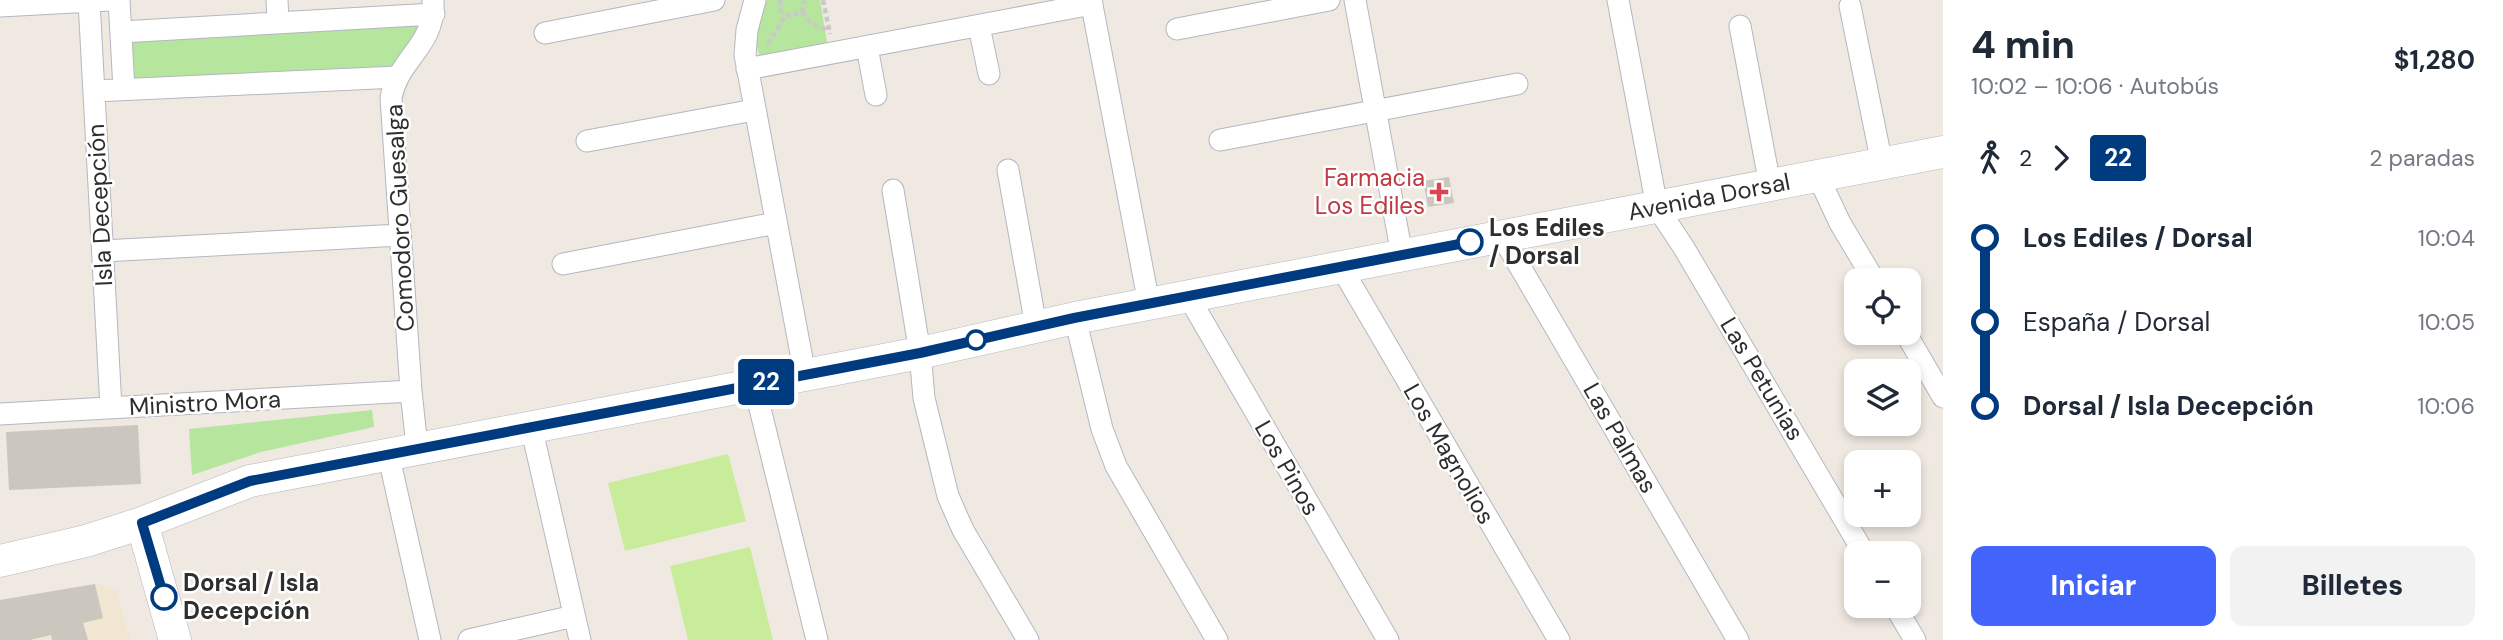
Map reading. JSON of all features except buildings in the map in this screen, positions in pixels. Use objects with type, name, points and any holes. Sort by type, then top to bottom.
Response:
[{"type":"street","points":[[0,6],[111,0]]},
{"type":"street","name":"Isla Decepción","points":[[119,0],[124,89]]},
{"type":"street","points":[[277,0],[278,23]]},
{"type":"street","points":[[545,33],[714,0]]},
{"type":"street","points":[[755,0],[745,42],[747,69],[805,375]]},
{"type":"street","points":[[1177,29],[1329,0]]},
{"type":"street","points":[[1354,0],[1402,255]]},
{"type":"street","points":[[1618,0],[1657,207]]},
{"type":"street","name":"Isla Decepción","points":[[89,1],[111,408]]},
{"type":"street","points":[[747,69],[1092,2],[1149,304]]},
{"type":"street","points":[[1850,6],[1882,164]]},
{"type":"street","points":[[121,32],[278,23],[434,7]]},
{"type":"street","name":"Comodoro Guesalga","points":[[430,640],[402,450],[411,391],[391,105],[398,77],[429,33],[434,7]]},
{"type":"street","points":[[979,26],[989,74]]},
{"type":"street","points":[[1740,26],[1770,185]]},
{"type":"street","points":[[867,47],[876,95]]},
{"type":"street","points":[[94,91],[398,77]]},
{"type":"street","points":[[1220,139],[1517,84]]},
{"type":"street","points":[[587,141],[754,110]]},
{"type":"street","name":"Avenida Dorsal","points":[[0,561],[86,541],[142,523],[250,481],[920,353],[1074,318],[1943,152]]},
{"type":"street","points":[[1008,170],[1036,326]]},
{"type":"street","points":[[1818,176],[1840,223],[1867,268]]},
{"type":"street","points":[[893,190],[925,398],[948,496],[954,514],[1028,640]]},
{"type":"street","name":"Las Petunias","points":[[1657,207],[1684,248],[1857,541]]},
{"type":"street","points":[[563,264],[776,222]]},
{"type":"street","points":[[103,251],[400,235]]},
{"type":"street","name":"Las Palmas","points":[[1502,236],[1738,640]]},
{"type":"street","name":"Los Magnolios","points":[[1341,267],[1559,640]]},
{"type":"street","name":"Los Pinos","points":[[1188,296],[1388,640]]},
{"type":"street","points":[[1074,318],[1102,429],[1116,466],[1217,640]]},
{"type":"street","points":[[1913,345],[1943,397]]},
{"type":"street","points":[[754,384],[817,640]]},
{"type":"street","name":"Ministro Mora","points":[[0,414],[411,391]]},
{"type":"street","points":[[531,426],[580,640]]},
{"type":"street","points":[[142,523],[175,640]]},
{"type":"street","points":[[470,640],[575,616]]},
{"type":"street","points":[[1902,618],[1915,640]]},
{"type":"path","points":[[780,0],[780,9],[786,15],[795,16],[802,12]]},
{"type":"path","points":[[804,0],[802,12],[811,23],[829,31]]},
{"type":"path","points":[[823,0],[833,53]]},
{"type":"shaded area","points":[[95,584],[116,590],[130,640],[0,640],[0,600]]},
{"type":"green space","points":[[767,0],[820,0],[828,47],[762,60],[756,38]]},
{"type":"green space","points":[[419,21],[418,34],[392,73],[135,83],[132,36]]},
{"type":"green space","points":[[372,410],[374,427],[261,452],[192,475],[189,429]]},
{"type":"green space","points":[[728,454],[746,521],[625,551],[608,483]]},
{"type":"green space","points":[[750,547],[773,640],[688,640],[670,566]]},
{"type":"bus line","name":"22","points":[[164,597],[142,523],[213,493],[250,481],[920,353],[1074,318],[1470,242]]},
{"type":"place","name":"Farmacia Los Ediles","points":[[1439,192]]},
{"type":"place","name":"Los Ediles / Dorsal","points":[[1470,242]]},
{"type":"place","name":"Dorsal / Isla Decepción","points":[[164,597]]}]
